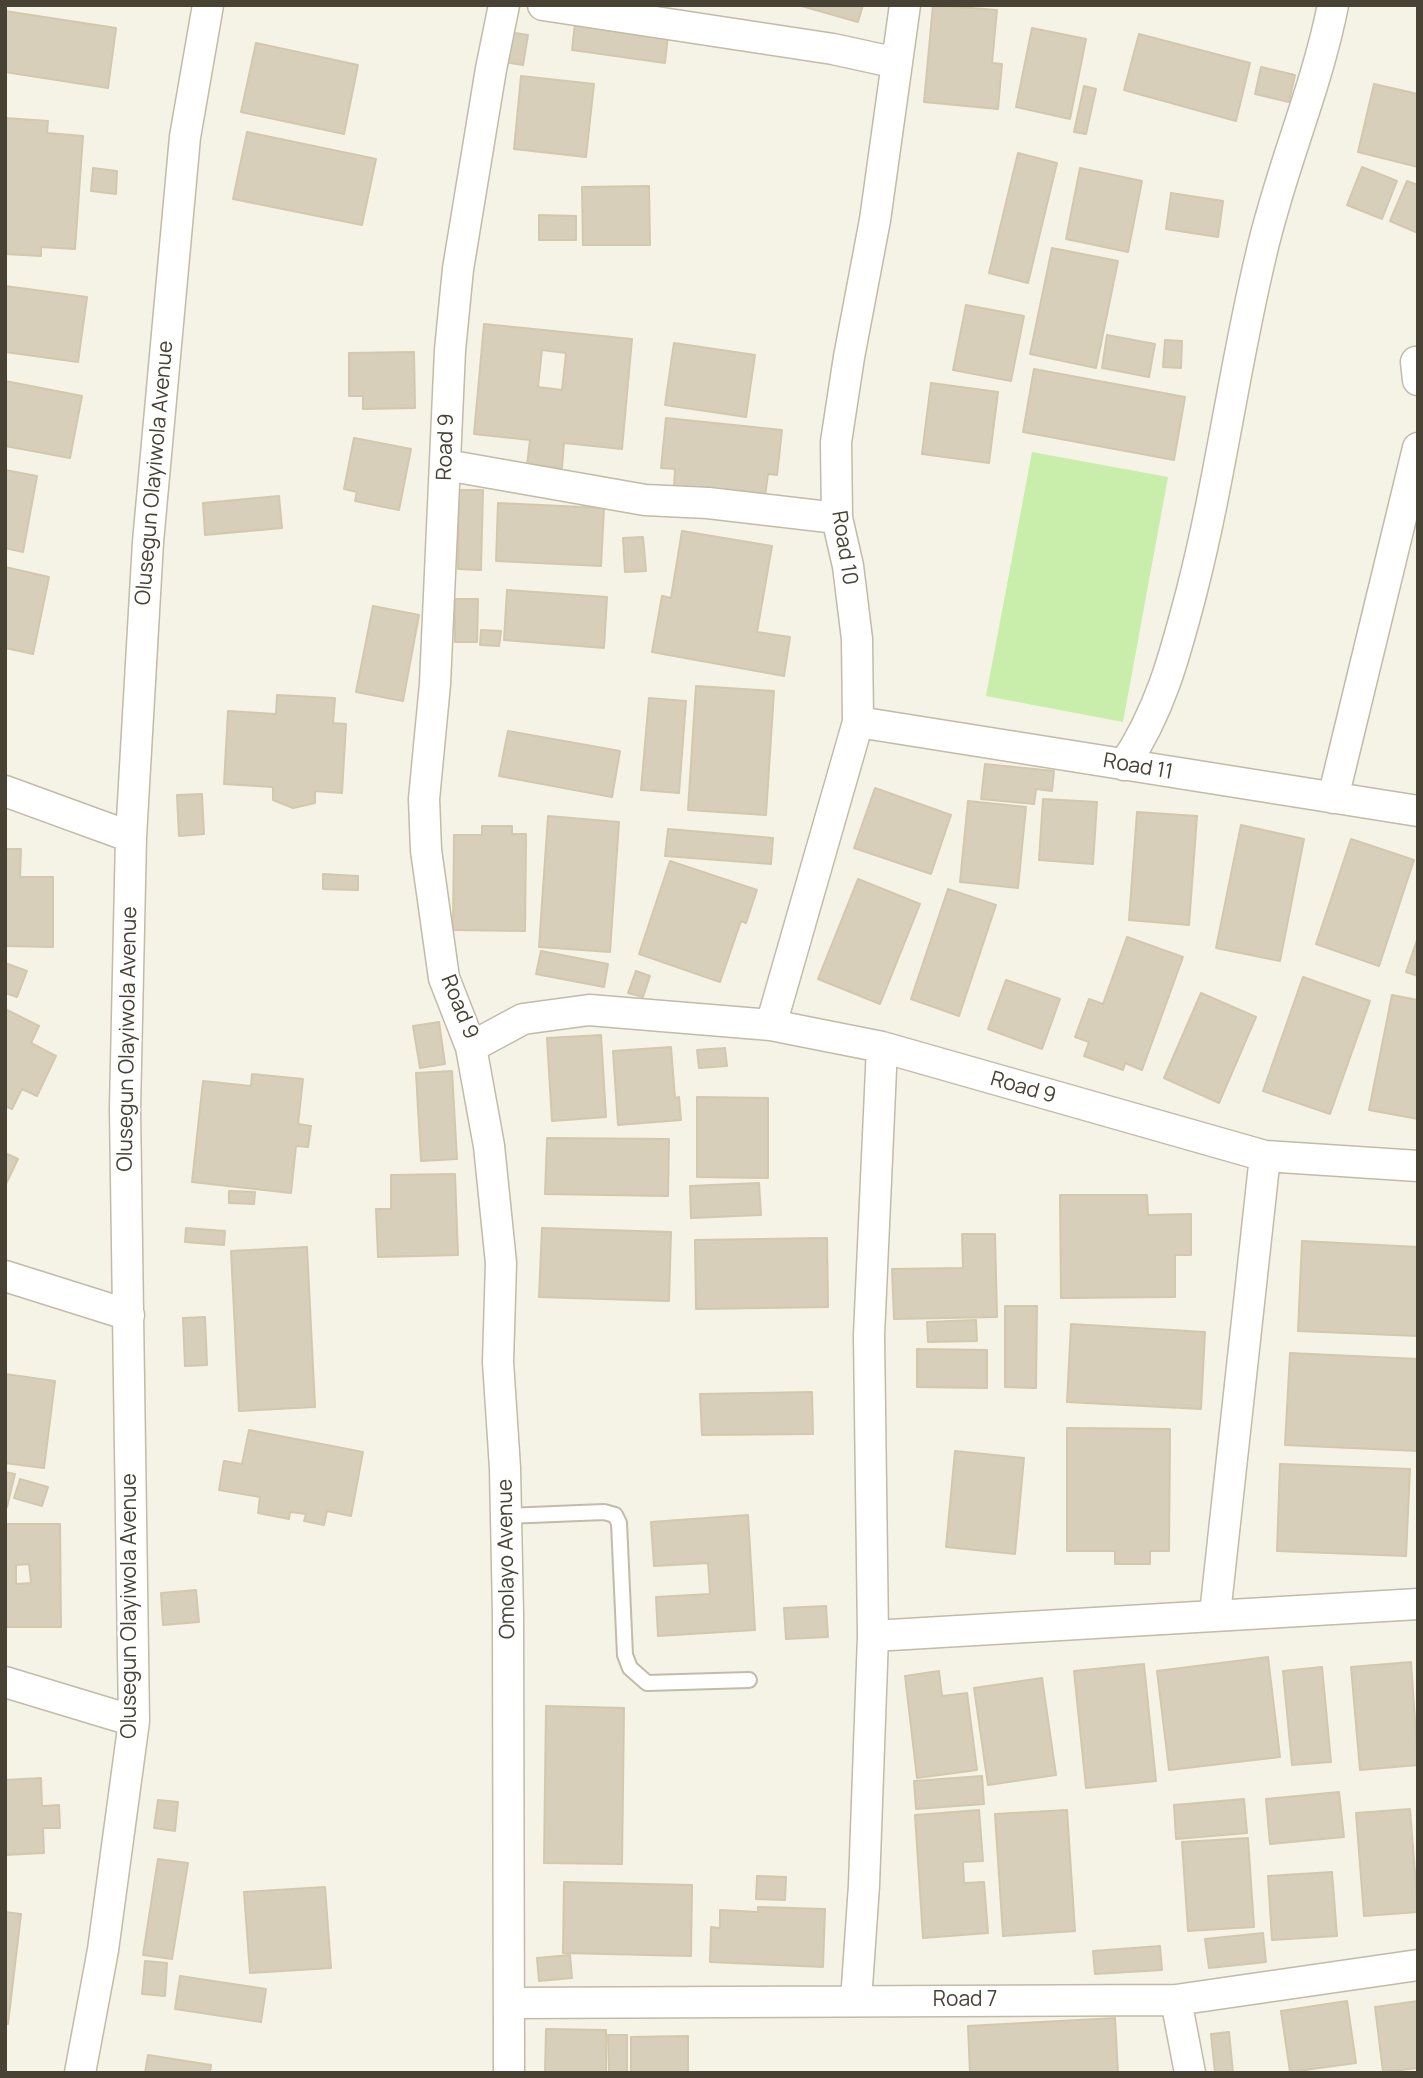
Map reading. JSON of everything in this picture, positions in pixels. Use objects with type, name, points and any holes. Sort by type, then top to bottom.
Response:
[{"type":"street","name":"Olusegun Olayiwola Avenue","points":[[80,2073],[103,1950],[134,1721],[125,1109],[131,837],[148,541],[176,235],[185,138],[208,5]]},
{"type":"street","name":"Road 9","points":[[504,5],[458,269],[450,349],[435,684],[425,799],[426,850],[444,978],[471,1047],[523,1019],[589,1010],[771,1025],[882,1047],[1265,1156],[1418,1166]]},
{"type":"street","points":[[543,5],[833,49],[897,63]]},
{"type":"street","name":"Road 10","points":[[771,1025],[858,722],[857,639],[848,566],[837,518],[836,442],[875,220],[905,5]]},
{"type":"street","points":[[1124,765],[1141,740],[1172,669],[1202,554],[1261,254],[1322,58],[1333,5]]},
{"type":"street","points":[[1333,798],[1418,448]]},
{"type":"street","points":[[446,465],[645,500],[687,501],[837,518]]},
{"type":"street","name":"Road 11","points":[[858,722],[1418,811]]},
{"type":"street","points":[[5,791],[131,837]]},
{"type":"street","name":"Omolayo Avenue","points":[[471,1047],[489,1146],[501,1262],[498,1362],[506,1516],[509,2073]]},
{"type":"street","points":[[856,2000],[864,1885],[873,1636],[869,1335],[882,1047]]},
{"type":"street","points":[[1215,1614],[1265,1156]]},
{"type":"street","points":[[5,1276],[129,1315]]},
{"type":"street","points":[[873,1636],[1418,1604]]},
{"type":"street","points":[[5,1682],[134,1721]]},
{"type":"street","name":"Road 7","points":[[510,2003],[1176,2000],[1418,1965]]},
{"type":"street","points":[[1176,2000],[1189,2073]]},
{"type":"lane","points":[[506,1516],[604,1512],[615,1515],[619,1523],[623,1642],[630,1668],[647,1683],[749,1680]]},
{"type":"green space","points":[[1032,452],[1168,477],[1123,722],[986,696]]},
{"type":"building","points":[[798,5],[863,5],[858,22]]},
{"type":"building","points":[[933,5],[997,10],[992,63],[1002,64],[998,109],[924,102]]},
{"type":"building","points":[[5,11],[116,28],[108,88],[5,72]]},
{"type":"building","points":[[575,23],[668,35],[665,63],[572,50]]},
{"type":"building","points":[[1032,28],[1086,39],[1070,119],[1016,107]]},
{"type":"building","points":[[509,32],[528,35],[523,65],[504,62]]},
{"type":"building","points":[[1139,34],[1250,63],[1236,121],[1124,90]]},
{"type":"building","points":[[256,43],[358,65],[344,134],[241,112]]},
{"type":"building","points":[[1261,67],[1295,75],[1289,102],[1255,94]]},
{"type":"building","points":[[521,76],[594,84],[586,157],[514,149]]},
{"type":"building","points":[[1374,84],[1418,94],[1418,167],[1358,152]]},
{"type":"building","points":[[1084,86],[1096,89],[1086,134],[1074,132]]},
{"type":"building","points":[[5,118],[48,121],[47,133],[83,136],[75,249],[41,247],[41,256],[5,254]]},
{"type":"building","points":[[247,132],[376,159],[362,225],[233,199]]},
{"type":"building","points":[[1018,153],[1057,163],[1028,283],[989,273]]},
{"type":"building","points":[[1362,167],[1397,181],[1382,219],[1347,205]]},
{"type":"building","points":[[93,168],[117,171],[116,194],[91,191]]},
{"type":"building","points":[[1080,168],[1142,181],[1128,252],[1066,239]]},
{"type":"building","points":[[1407,181],[1418,185],[1418,233],[1390,221]]},
{"type":"building","points":[[649,186],[650,245],[583,245],[582,187]]},
{"type":"building","points":[[1171,193],[1223,201],[1218,237],[1166,229]]},
{"type":"building","points":[[539,215],[576,216],[576,240],[539,240]]},
{"type":"building","points":[[1052,248],[1118,261],[1096,368],[1030,354]]},
{"type":"building","points":[[5,286],[87,297],[78,362],[5,352]]},
{"type":"building","points":[[966,305],[1024,316],[1011,381],[953,370]]},
{"type":"building","points":[[484,324],[632,339],[622,449],[564,443],[562,468],[527,465],[530,440],[474,434]],"holes":[[[542,350],[566,353],[562,390],[538,387]]]},
{"type":"building","points":[[1107,335],[1155,344],[1149,377],[1102,368]]},
{"type":"building","points":[[1165,340],[1182,341],[1181,368],[1163,367]]},
{"type":"building","points":[[674,343],[755,355],[746,417],[665,405]]},
{"type":"building","points":[[414,352],[415,408],[363,409],[363,396],[349,396],[349,353]]},
{"type":"building","points":[[1034,369],[1185,397],[1174,460],[1023,432]]},
{"type":"building","points":[[5,381],[82,396],[70,458],[5,446]]},
{"type":"building","points":[[931,383],[998,392],[989,463],[922,454]]},
{"type":"building","points":[[666,418],[782,430],[777,475],[768,474],[765,496],[674,486],[675,469],[661,468]]},
{"type":"building","points":[[354,438],[411,449],[399,510],[355,501],[357,492],[344,489]]},
{"type":"building","points":[[5,470],[37,476],[23,552],[5,548]]},
{"type":"building","points":[[459,490],[483,490],[481,570],[458,569]]},
{"type":"building","points":[[279,496],[282,528],[205,535],[203,503]]},
{"type":"building","points":[[498,503],[604,508],[601,566],[496,561]]},
{"type":"building","points":[[682,531],[772,546],[757,632],[790,637],[784,676],[652,652],[662,596],[671,598]]},
{"type":"building","points":[[643,537],[646,571],[625,572],[623,538]]},
{"type":"building","points":[[5,567],[49,577],[33,654],[5,648]]},
{"type":"building","points":[[507,590],[607,597],[604,648],[504,640]]},
{"type":"building","points":[[455,599],[478,599],[477,642],[455,642]]},
{"type":"building","points":[[373,606],[419,615],[403,701],[356,692]]},
{"type":"building","points":[[481,630],[501,631],[499,646],[480,645]]},
{"type":"building","points":[[696,686],[774,691],[766,815],[688,810]]},
{"type":"building","points":[[277,695],[335,698],[333,723],[346,724],[342,793],[315,791],[315,803],[293,808],[273,800],[273,787],[224,784],[228,711],[276,714]]},
{"type":"building","points":[[649,698],[686,701],[679,793],[641,790]]},
{"type":"building","points":[[508,731],[620,751],[612,797],[499,776]]},
{"type":"building","points":[[985,764],[1054,771],[1052,791],[1036,789],[1034,804],[981,799]]},
{"type":"building","points":[[875,788],[951,815],[931,874],[854,848]]},
{"type":"building","points":[[202,794],[204,834],[179,836],[177,795]]},
{"type":"building","points":[[1043,799],[1097,802],[1093,864],[1039,860]]},
{"type":"building","points":[[968,801],[1026,807],[1018,888],[960,882]]},
{"type":"building","points":[[1137,812],[1197,816],[1189,925],[1129,920]]},
{"type":"building","points":[[548,816],[619,822],[610,952],[539,947]]},
{"type":"building","points":[[1241,825],[1304,839],[1280,961],[1216,948]]},
{"type":"building","points":[[482,826],[512,826],[512,834],[526,834],[525,931],[453,930],[454,835],[482,835]]},
{"type":"building","points":[[668,829],[773,838],[771,864],[665,856]]},
{"type":"building","points":[[1351,839],[1414,860],[1379,966],[1316,944]]},
{"type":"building","points":[[5,849],[21,849],[20,877],[53,877],[53,947],[5,946]]},
{"type":"building","points":[[670,861],[757,890],[746,923],[741,921],[720,982],[639,954]]},
{"type":"building","points":[[323,874],[358,876],[358,890],[323,889]]},
{"type":"building","points":[[858,879],[920,904],[880,1004],[818,979]]},
{"type":"building","points":[[948,889],[996,905],[959,1016],[911,999]]},
{"type":"building","points":[[1127,937],[1183,957],[1142,1070],[1125,1063],[1123,1070],[1084,1056],[1089,1042],[1075,1037],[1089,999],[1103,1004]]},
{"type":"building","points":[[1418,937],[1418,976],[1406,972]]},
{"type":"building","points":[[541,951],[608,964],[604,987],[536,974]]},
{"type":"building","points":[[5,963],[27,971],[17,997],[5,993]]},
{"type":"building","points":[[636,971],[650,976],[643,997],[628,993]]},
{"type":"building","points":[[1303,977],[1370,1001],[1330,1114],[1263,1091]]},
{"type":"building","points":[[1006,980],[1060,999],[1042,1049],[988,1029]]},
{"type":"building","points":[[1201,993],[1256,1017],[1219,1103],[1164,1078]]},
{"type":"building","points":[[1392,995],[1418,1000],[1418,1119],[1369,1110]]},
{"type":"building","points":[[5,1009],[39,1026],[31,1043],[56,1056],[37,1096],[22,1089],[12,1109],[5,1106]]},
{"type":"building","points":[[439,1022],[445,1064],[420,1068],[413,1026]]},
{"type":"building","points":[[601,1035],[606,1117],[552,1121],[547,1038]]},
{"type":"building","points":[[671,1047],[675,1098],[679,1097],[681,1120],[618,1125],[613,1051]]},
{"type":"building","points":[[725,1048],[727,1066],[699,1068],[697,1050]]},
{"type":"building","points":[[452,1071],[457,1159],[421,1161],[416,1073]]},
{"type":"building","points":[[252,1074],[303,1079],[298,1124],[311,1126],[308,1147],[296,1146],[291,1193],[192,1182],[203,1081],[251,1086]]},
{"type":"building","points":[[697,1097],[768,1098],[768,1178],[697,1177]]},
{"type":"building","points":[[547,1138],[669,1139],[668,1196],[545,1194]]},
{"type":"building","points":[[5,1153],[18,1159],[5,1186]]},
{"type":"building","points":[[455,1174],[458,1255],[378,1257],[376,1209],[391,1209],[391,1175]]},
{"type":"building","points":[[759,1183],[761,1215],[691,1218],[690,1186]]},
{"type":"building","points":[[229,1191],[255,1192],[254,1204],[229,1203]]},
{"type":"building","points":[[1060,1195],[1147,1195],[1148,1215],[1191,1214],[1191,1255],[1175,1255],[1175,1297],[1061,1298]]},
{"type":"building","points":[[186,1228],[225,1231],[224,1245],[185,1242]]},
{"type":"building","points":[[542,1228],[671,1232],[669,1301],[539,1297]]},
{"type":"building","points":[[962,1234],[995,1234],[997,1317],[894,1319],[892,1269],[963,1268]]},
{"type":"building","points":[[827,1238],[828,1307],[696,1309],[695,1240]]},
{"type":"building","points":[[1302,1241],[1418,1247],[1418,1336],[1298,1331]]},
{"type":"building","points":[[307,1247],[315,1407],[239,1411],[231,1251]]},
{"type":"building","points":[[1005,1306],[1037,1306],[1036,1388],[1005,1387]]},
{"type":"building","points":[[205,1317],[207,1365],[185,1366],[183,1318]]},
{"type":"building","points":[[976,1320],[977,1341],[928,1342],[927,1322]]},
{"type":"building","points":[[1071,1324],[1205,1332],[1201,1409],[1067,1402]]},
{"type":"building","points":[[917,1349],[987,1350],[987,1388],[917,1387]]},
{"type":"building","points":[[1290,1353],[1418,1359],[1418,1451],[1285,1445]]},
{"type":"building","points":[[5,1374],[55,1381],[44,1468],[5,1463]]},
{"type":"building","points":[[812,1392],[813,1434],[702,1435],[700,1394]]},
{"type":"building","points":[[1067,1428],[1170,1429],[1169,1551],[1150,1551],[1150,1564],[1115,1564],[1115,1551],[1067,1551]]},
{"type":"building","points":[[249,1430],[363,1452],[351,1516],[327,1511],[324,1525],[304,1521],[306,1514],[290,1512],[289,1519],[258,1513],[260,1497],[219,1490],[224,1461],[242,1464]]},
{"type":"building","points":[[955,1451],[1024,1458],[1015,1554],[946,1547]]},
{"type":"building","points":[[1280,1464],[1410,1469],[1406,1556],[1277,1551]]},
{"type":"building","points":[[5,1472],[15,1474],[7,1507],[5,1506]]},
{"type":"building","points":[[20,1479],[48,1487],[42,1506],[14,1498]]},
{"type":"building","points":[[748,1515],[755,1630],[658,1636],[656,1597],[710,1594],[708,1563],[654,1566],[651,1522]]},
{"type":"building","points":[[5,1524],[60,1524],[61,1627],[5,1627]],"holes":[[[29,1564],[31,1583],[16,1584],[16,1565]]]},
{"type":"building","points":[[196,1590],[199,1622],[163,1625],[161,1593]]},
{"type":"building","points":[[826,1606],[828,1637],[786,1639],[784,1608]]},
{"type":"building","points":[[1268,1657],[1280,1757],[1169,1770],[1157,1671]]},
{"type":"building","points":[[1411,1662],[1418,1765],[1360,1770],[1351,1667]]},
{"type":"building","points":[[1144,1664],[1156,1781],[1086,1788],[1074,1671]]},
{"type":"building","points":[[1322,1667],[1331,1762],[1292,1765],[1283,1671]]},
{"type":"building","points":[[939,1671],[942,1696],[967,1693],[977,1770],[917,1778],[905,1676]]},
{"type":"building","points":[[1042,1678],[1056,1775],[988,1785],[974,1688]]},
{"type":"building","points":[[546,1706],[624,1708],[622,1864],[544,1863]]},
{"type":"building","points":[[982,1776],[984,1804],[916,1809],[914,1781]]},
{"type":"building","points":[[41,1778],[42,1806],[59,1805],[60,1828],[43,1828],[44,1853],[5,1855],[5,1780]]},
{"type":"building","points":[[1339,1792],[1344,1837],[1270,1844],[1266,1799]]},
{"type":"building","points":[[1244,1799],[1247,1833],[1176,1839],[1174,1805]]},
{"type":"building","points":[[158,1800],[178,1802],[175,1831],[154,1828]]},
{"type":"building","points":[[1410,1809],[1418,1912],[1364,1916],[1356,1813]]},
{"type":"building","points":[[979,1810],[983,1861],[963,1862],[964,1883],[984,1882],[988,1933],[923,1938],[915,1815]]},
{"type":"building","points":[[1067,1810],[1075,1931],[1003,1936],[995,1814]]},
{"type":"building","points":[[1248,1838],[1254,1927],[1188,1931],[1182,1842]]},
{"type":"building","points":[[158,1859],[188,1863],[172,1959],[143,1955]]},
{"type":"building","points":[[1332,1872],[1337,1936],[1272,1940],[1268,1876]]},
{"type":"building","points":[[757,1876],[786,1877],[785,1900],[756,1899]]},
{"type":"building","points":[[564,1882],[692,1885],[691,1956],[563,1953]]},
{"type":"building","points":[[325,1887],[331,1968],[250,1973],[244,1892]]},
{"type":"building","points":[[758,1907],[825,1909],[823,1967],[710,1962],[711,1927],[720,1928],[720,1910],[758,1912]]},
{"type":"building","points":[[5,1912],[21,1914],[8,2024],[5,2024]]},
{"type":"building","points":[[1263,1933],[1266,1962],[1209,1968],[1205,1939]]},
{"type":"building","points":[[1160,1946],[1162,1970],[1095,1974],[1093,1951]]},
{"type":"building","points":[[570,1955],[572,1978],[539,1981],[537,1958]]},
{"type":"building","points":[[145,1961],[167,1963],[165,1996],[142,1994]]},
{"type":"building","points":[[180,1976],[266,1989],[261,2022],[175,2009]]},
{"type":"building","points":[[1347,2001],[1356,2063],[1290,2072],[1281,2011]]},
{"type":"building","points":[[1418,2001],[1418,2068],[1383,2072],[1375,2007]]},
{"type":"building","points":[[1115,2018],[1118,2073],[970,2073],[968,2026]]},
{"type":"building","points":[[546,2029],[606,2030],[606,2073],[545,2073]]},
{"type":"building","points":[[1229,2032],[1233,2073],[1215,2073],[1211,2034]]},
{"type":"building","points":[[608,2035],[627,2035],[627,2073],[609,2073]]},
{"type":"building","points":[[688,2036],[688,2073],[631,2073],[631,2037]]},
{"type":"building","points":[[148,2055],[211,2065],[210,2073],[145,2073]]}]
